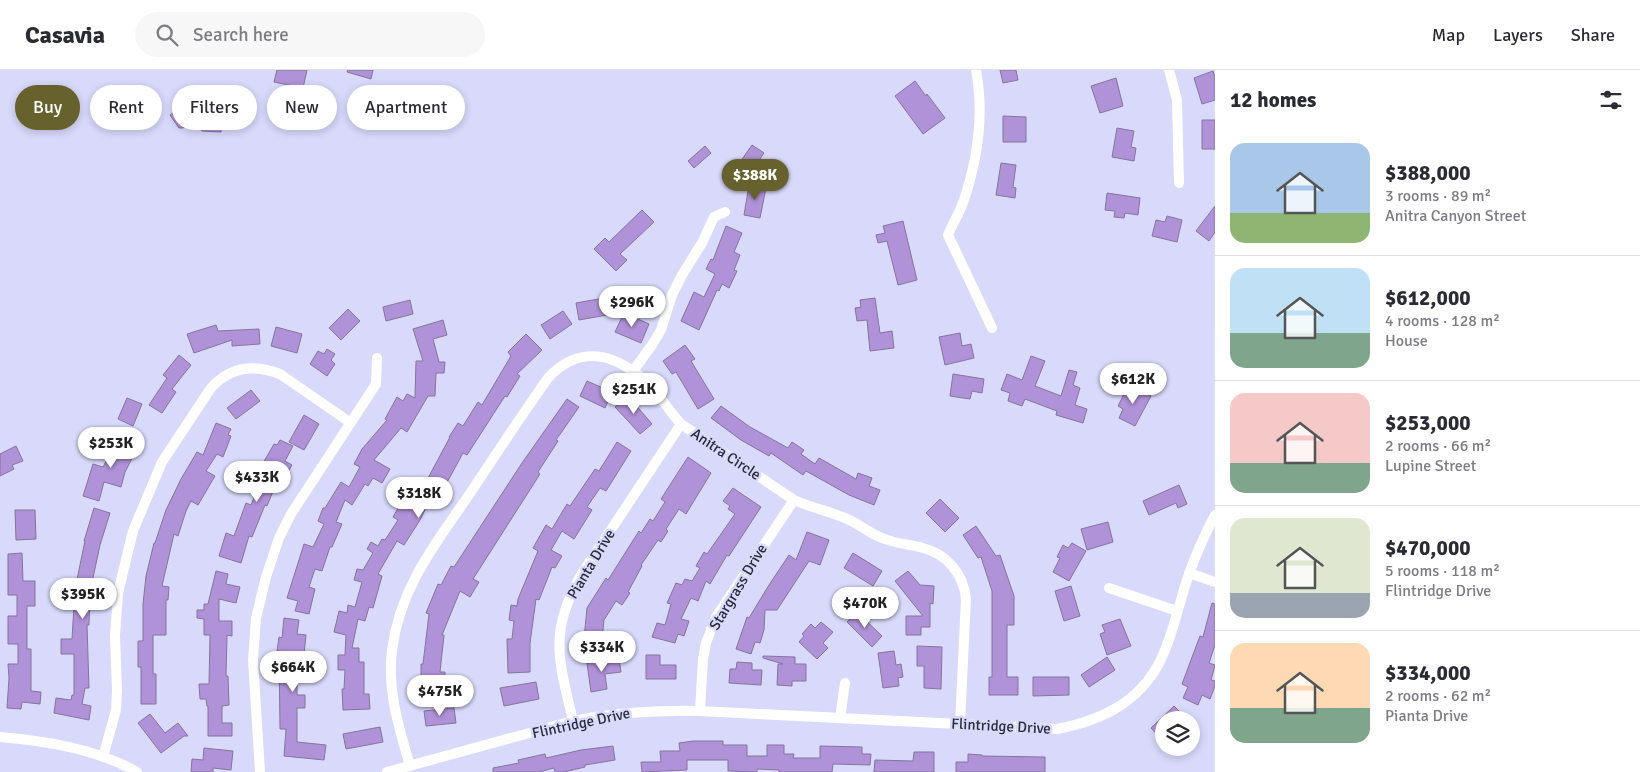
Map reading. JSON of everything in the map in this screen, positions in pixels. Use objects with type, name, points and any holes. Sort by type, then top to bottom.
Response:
[{"type":"street","points":[[976,70],[980,92],[976,159],[964,202],[948,235],[992,328]]},
{"type":"street","points":[[1169,70],[1177,100],[1179,183]]},
{"type":"street","points":[[633,371],[661,330],[672,295],[702,243],[714,217],[724,212]]},
{"type":"street","name":"Anitra Circle","points":[[410,766],[395,708],[391,671],[392,651],[399,615],[412,582],[548,378],[557,368],[568,362],[590,356],[612,359],[633,371],[652,386],[681,424],[794,500],[811,508],[845,518],[880,538],[894,543],[922,547],[934,551],[947,561],[962,581],[966,598],[960,724]]},
{"type":"street","points":[[260,772],[252,660],[255,627],[262,592],[279,538],[291,514],[376,384],[377,358]]},
{"type":"street","points":[[103,757],[116,710],[118,690],[115,636],[118,593],[133,530],[162,462],[212,388],[229,373],[241,369],[267,369],[280,374],[351,423]]},
{"type":"street","name":"Pianta Drive","points":[[573,722],[560,664],[560,630],[564,612],[571,593],[581,575],[681,424]]},
{"type":"street","name":"Stargrass Drive","points":[[700,711],[703,659],[716,617],[794,500]]},
{"type":"street","name":"Flintridge Drive","points":[[387,772],[573,722],[624,712],[700,711],[1057,729],[1079,725],[1122,706],[1142,688],[1157,668],[1165,650],[1189,573],[1202,540],[1215,515]]},
{"type":"street","points":[[1189,573],[1215,582]]},
{"type":"street","points":[[1109,588],[1177,611]]},
{"type":"street","points":[[840,718],[846,683]]},
{"type":"street","points":[[0,737],[45,743],[103,757],[123,764],[137,772]]},
{"type":"building","points":[[277,70],[307,70],[304,85],[288,85],[274,82]]},
{"type":"building","points":[[348,70],[373,70],[371,79],[347,72]]},
{"type":"building","points":[[1000,70],[1016,70],[1018,80],[1003,83]]},
{"type":"building","points":[[1213,71],[1215,77],[1215,100],[1202,104],[1194,78]]},
{"type":"building","points":[[1116,78],[1123,106],[1100,113],[1091,86]]},
{"type":"building","points":[[915,81],[945,118],[923,134],[895,96]]},
{"type":"building","points":[[1003,116],[1026,117],[1026,142],[1003,142]]},
{"type":"building","points":[[1202,120],[1215,120],[1215,149],[1202,149]]},
{"type":"building","points":[[1117,128],[1134,131],[1131,147],[1136,148],[1134,161],[1112,157]]},
{"type":"building","points":[[201,130],[221,130],[221,132]]},
{"type":"building","points":[[752,145],[764,153],[756,165],[751,162],[743,174],[735,169]]},
{"type":"building","points":[[705,146],[711,153],[694,168],[688,161]]},
{"type":"building","points":[[1001,163],[1016,165],[1013,187],[1016,188],[1015,198],[996,195]]},
{"type":"building","points":[[749,185],[766,188],[760,218],[744,215]]},
{"type":"building","points":[[1107,193],[1140,198],[1138,215],[1125,213],[1124,218],[1114,217],[1115,211],[1105,210]]},
{"type":"building","points":[[1215,206],[1215,232],[1209,241],[1196,231]]},
{"type":"building","points":[[642,210],[654,222],[620,254],[627,260],[616,271],[594,249],[605,238],[609,242]]},
{"type":"building","points":[[1167,216],[1182,220],[1177,242],[1152,236],[1156,220],[1165,222]]},
{"type":"building","points":[[903,221],[917,280],[898,285],[887,241],[878,243],[876,235],[885,233],[883,226]]},
{"type":"building","points":[[726,226],[742,233],[734,252],[740,255],[734,270],[737,271],[729,288],[722,284],[719,291],[717,290],[699,330],[681,321],[694,292],[704,297],[715,274],[706,269],[711,259],[713,260]]},
{"type":"building","points":[[604,298],[607,315],[579,320],[576,303]]},
{"type":"building","points":[[875,298],[880,333],[892,331],[894,348],[870,351],[867,320],[857,321],[855,308],[861,307],[860,300]]},
{"type":"building","points":[[410,300],[413,314],[386,321],[383,307]]},
{"type":"building","points":[[348,309],[360,321],[341,340],[329,328]]},
{"type":"building","points":[[563,311],[572,324],[550,339],[541,325]]},
{"type":"building","points":[[624,313],[649,324],[641,343],[615,332]]},
{"type":"building","points":[[443,320],[447,335],[433,339],[439,362],[445,362],[444,373],[436,373],[435,396],[428,396],[407,432],[401,428],[374,460],[390,469],[382,483],[373,478],[368,486],[365,484],[352,505],[345,500],[336,522],[342,524],[332,547],[330,547],[322,571],[315,569],[309,587],[315,589],[309,614],[295,611],[298,601],[287,598],[304,544],[313,547],[324,524],[318,521],[323,508],[325,508],[341,482],[349,487],[360,467],[354,464],[362,449],[387,420],[385,419],[397,397],[403,401],[407,394],[415,398],[416,361],[423,361],[413,329]]},
{"type":"building","points":[[216,325],[218,331],[259,329],[260,344],[232,346],[232,340],[194,353],[187,334]]},
{"type":"building","points":[[276,327],[302,334],[297,353],[271,346]]},
{"type":"building","points":[[960,333],[962,346],[971,344],[974,358],[945,365],[939,337]]},
{"type":"building","points":[[526,334],[542,350],[517,374],[520,376],[467,455],[463,453],[445,486],[438,482],[420,520],[404,545],[397,541],[378,574],[382,576],[373,608],[369,607],[365,621],[358,619],[352,648],[359,648],[359,662],[364,662],[364,694],[369,694],[370,709],[343,710],[342,689],[344,689],[345,670],[338,670],[338,655],[345,655],[346,635],[334,632],[339,611],[347,613],[348,605],[355,607],[362,582],[354,580],[357,569],[363,570],[373,553],[367,549],[371,542],[378,546],[382,539],[385,540],[398,520],[393,517],[411,486],[418,489],[423,479],[427,480],[458,423],[463,426],[478,402],[482,405],[511,356],[508,352]]},
{"type":"building","points":[[685,345],[695,359],[691,361],[714,399],[698,409],[676,372],[672,374],[663,361]]},
{"type":"building","points":[[327,349],[335,354],[331,360],[335,364],[327,376],[310,364],[318,351],[324,354]]},
{"type":"building","points":[[179,355],[191,365],[172,389],[176,392],[162,413],[149,405],[167,378],[163,375]]},
{"type":"building","points":[[1031,356],[1045,361],[1035,386],[1061,396],[1069,370],[1077,372],[1073,385],[1080,388],[1075,405],[1087,409],[1083,423],[1056,415],[1057,411],[1025,399],[1022,406],[1008,401],[1010,393],[1001,390],[1007,374],[1022,380]]},
{"type":"building","points":[[953,374],[984,379],[982,393],[972,391],[970,399],[950,396]]},
{"type":"building","points":[[587,381],[612,392],[605,408],[580,396]]},
{"type":"building","points":[[1129,384],[1151,396],[1135,426],[1119,418],[1123,409],[1118,406]]},
{"type":"building","points":[[251,390],[260,401],[236,419],[227,408]]},
{"type":"building","points":[[628,396],[652,424],[640,434],[615,407]]},
{"type":"building","points":[[127,398],[142,404],[133,426],[118,419]]},
{"type":"building","points":[[567,399],[579,407],[556,440],[558,441],[538,472],[540,474],[473,579],[479,582],[470,597],[460,591],[442,635],[444,635],[440,672],[445,672],[445,683],[439,683],[439,693],[421,693],[421,664],[423,664],[429,614],[426,613],[438,584],[441,585],[451,566],[454,567],[522,463]]},
{"type":"building","points":[[721,406],[750,427],[788,448],[792,442],[804,450],[801,454],[815,464],[819,458],[856,479],[858,473],[872,478],[869,486],[880,490],[874,505],[849,495],[806,471],[803,475],[771,453],[769,456],[741,440],[711,418]]},
{"type":"building","points":[[304,415],[319,424],[304,450],[289,442]]},
{"type":"building","points":[[216,423],[231,429],[228,435],[231,436],[223,457],[217,454],[206,471],[215,476],[198,505],[191,501],[178,536],[174,534],[162,586],[169,587],[168,600],[166,600],[166,635],[153,635],[153,674],[156,674],[156,704],[141,704],[141,667],[138,667],[138,641],[143,641],[143,604],[146,576],[154,543],[166,510],[181,479],[197,452],[203,455]]},
{"type":"building","points":[[119,437],[138,447],[125,472],[121,487],[104,482],[99,501],[83,496],[93,464],[103,467]]},
{"type":"building","points":[[280,440],[293,446],[285,461],[292,465],[285,477],[280,474],[252,537],[249,536],[241,563],[219,556],[226,533],[234,536],[246,503],[251,505],[267,467],[262,465],[274,444],[277,445]]},
{"type":"building","points":[[617,442],[631,451],[606,491],[600,488],[587,507],[592,510],[574,539],[562,531],[551,550],[562,556],[555,568],[552,567],[539,600],[536,599],[530,643],[530,672],[508,673],[507,639],[512,639],[514,621],[509,620],[511,605],[517,606],[518,599],[538,551],[533,548],[546,525],[552,529],[567,504],[570,506],[595,469],[599,471]]},
{"type":"building","points":[[16,446],[23,461],[12,465],[14,469],[0,476],[0,454]]},
{"type":"building","points":[[688,457],[711,473],[686,514],[679,509],[666,529],[668,531],[661,542],[658,540],[641,565],[628,592],[630,593],[622,605],[616,601],[604,620],[601,650],[583,649],[587,608],[606,578],[608,580],[639,531],[641,533],[650,519],[653,521],[665,502],[661,499]]},
{"type":"building","points":[[1179,485],[1187,504],[1178,508],[1176,503],[1149,515],[1143,501]]},
{"type":"building","points":[[733,488],[761,507],[729,556],[727,555],[710,584],[706,581],[698,601],[691,598],[681,619],[689,621],[684,636],[678,634],[675,643],[652,637],[657,623],[665,625],[671,604],[667,603],[676,583],[682,585],[685,579],[692,581],[700,568],[696,566],[704,552],[707,554],[735,514],[728,509],[730,506],[723,501]]},
{"type":"building","points":[[940,499],[959,518],[945,532],[926,513]]},
{"type":"building","points":[[94,508],[110,513],[100,545],[90,592],[89,625],[87,625],[89,688],[85,688],[82,704],[91,706],[89,720],[54,713],[56,698],[71,700],[72,695],[74,695],[74,654],[61,654],[61,639],[72,639],[75,589],[84,541]]},
{"type":"building","points":[[15,510],[35,510],[36,539],[16,540]]},
{"type":"building","points":[[1108,522],[1113,542],[1087,550],[1081,529]]},
{"type":"building","points":[[976,526],[996,556],[1000,555],[1014,596],[1014,625],[1007,625],[1007,677],[1018,677],[1018,695],[989,695],[989,677],[992,677],[992,591],[981,557],[978,558],[963,535]]},
{"type":"building","points":[[807,532],[829,540],[820,565],[809,561],[777,610],[765,610],[764,630],[760,643],[755,642],[751,654],[736,649],[747,617],[749,618],[789,555],[796,560]]},
{"type":"building","points":[[1072,543],[1086,551],[1069,581],[1053,572],[1060,558],[1057,557],[1063,545],[1068,548]]},
{"type":"building","points":[[22,553],[23,581],[35,581],[35,606],[27,606],[27,649],[31,649],[31,691],[41,692],[40,704],[22,702],[21,709],[7,708],[8,664],[18,664],[18,644],[8,644],[8,616],[17,616],[17,595],[8,595],[8,554]]},
{"type":"building","points":[[853,553],[882,571],[873,586],[844,568]]},
{"type":"building","points":[[216,571],[228,574],[226,584],[240,587],[236,603],[219,599],[219,621],[232,621],[232,636],[227,635],[226,676],[228,676],[229,705],[222,706],[222,723],[232,723],[232,736],[208,736],[208,706],[206,699],[200,699],[199,684],[209,684],[210,635],[204,635],[204,619],[197,618],[197,610],[204,610],[204,604],[208,604]]},
{"type":"building","points":[[908,571],[920,585],[934,586],[933,604],[930,603],[930,627],[921,627],[921,635],[906,635],[906,616],[923,616],[895,581]]},
{"type":"building","points":[[1071,586],[1080,616],[1064,621],[1055,591]]},
{"type":"building","points":[[1212,603],[1215,604],[1215,645],[1209,663],[1215,665],[1211,680],[1215,681],[1215,686],[1210,699],[1202,695],[1198,705],[1183,698],[1188,687],[1182,684],[1200,636],[1203,637]]},
{"type":"building","points":[[857,612],[882,636],[872,647],[847,622]]},
{"type":"building","points":[[284,618],[299,620],[297,634],[306,635],[304,654],[297,654],[297,695],[305,695],[305,708],[297,708],[297,742],[326,745],[324,760],[284,756],[286,729],[280,729],[279,651],[277,651],[279,637],[282,638]]},
{"type":"building","points":[[1120,619],[1131,646],[1107,655],[1100,634],[1105,632],[1102,625]]},
{"type":"building","points":[[821,622],[833,632],[823,643],[828,648],[817,659],[799,642],[804,636],[802,634],[811,624],[815,628]]},
{"type":"building","points":[[917,646],[942,647],[941,689],[924,688],[924,666],[917,666]]},
{"type":"building","points":[[894,651],[896,665],[901,664],[903,677],[898,678],[899,686],[883,688],[878,653]]},
{"type":"building","points":[[646,655],[660,655],[660,665],[676,665],[676,679],[646,679]]},
{"type":"building","points":[[763,656],[795,657],[795,664],[806,664],[806,681],[792,681],[792,686],[777,685],[778,664],[783,664],[763,658]]},
{"type":"building","points":[[1107,657],[1115,670],[1089,687],[1081,675]]},
{"type":"building","points":[[619,658],[621,672],[605,674],[607,689],[591,692],[587,663]]},
{"type":"building","points":[[737,662],[752,663],[752,670],[762,670],[761,685],[729,683],[730,669],[736,669]]},
{"type":"building","points":[[1033,677],[1069,677],[1069,695],[1033,696]]},
{"type":"building","points":[[536,682],[539,699],[504,706],[500,688]]},
{"type":"building","points":[[1174,706],[1179,711],[1169,711]]},
{"type":"building","points":[[454,708],[456,723],[426,726],[424,711]]},
{"type":"building","points":[[150,714],[165,733],[178,723],[188,736],[184,736],[161,753],[138,723]]},
{"type":"building","points":[[1155,724],[1155,732],[1151,728]]},
{"type":"building","points":[[380,727],[383,742],[346,749],[343,734]]},
{"type":"building","points":[[723,741],[723,745],[747,745],[747,756],[767,756],[767,745],[784,745],[784,754],[794,754],[793,758],[820,758],[820,746],[862,747],[862,754],[871,754],[870,765],[833,764],[832,772],[779,772],[779,770],[757,769],[757,772],[728,771],[728,760],[687,760],[687,770],[642,772],[641,762],[661,762],[660,751],[680,751],[679,743]]},
{"type":"building","points":[[613,746],[615,760],[585,765],[585,767],[564,772],[555,772],[554,768],[539,772],[493,772],[493,768],[519,763],[518,760],[545,754],[546,758],[581,750]]},
{"type":"building","points":[[204,748],[233,751],[231,770],[213,768],[213,772],[191,772],[192,759],[203,760]]},
{"type":"building","points":[[914,752],[934,752],[934,772],[874,772],[875,760],[913,761]]},
{"type":"building","points":[[968,754],[1045,757],[1045,772],[956,772],[956,762],[968,762]]}]
